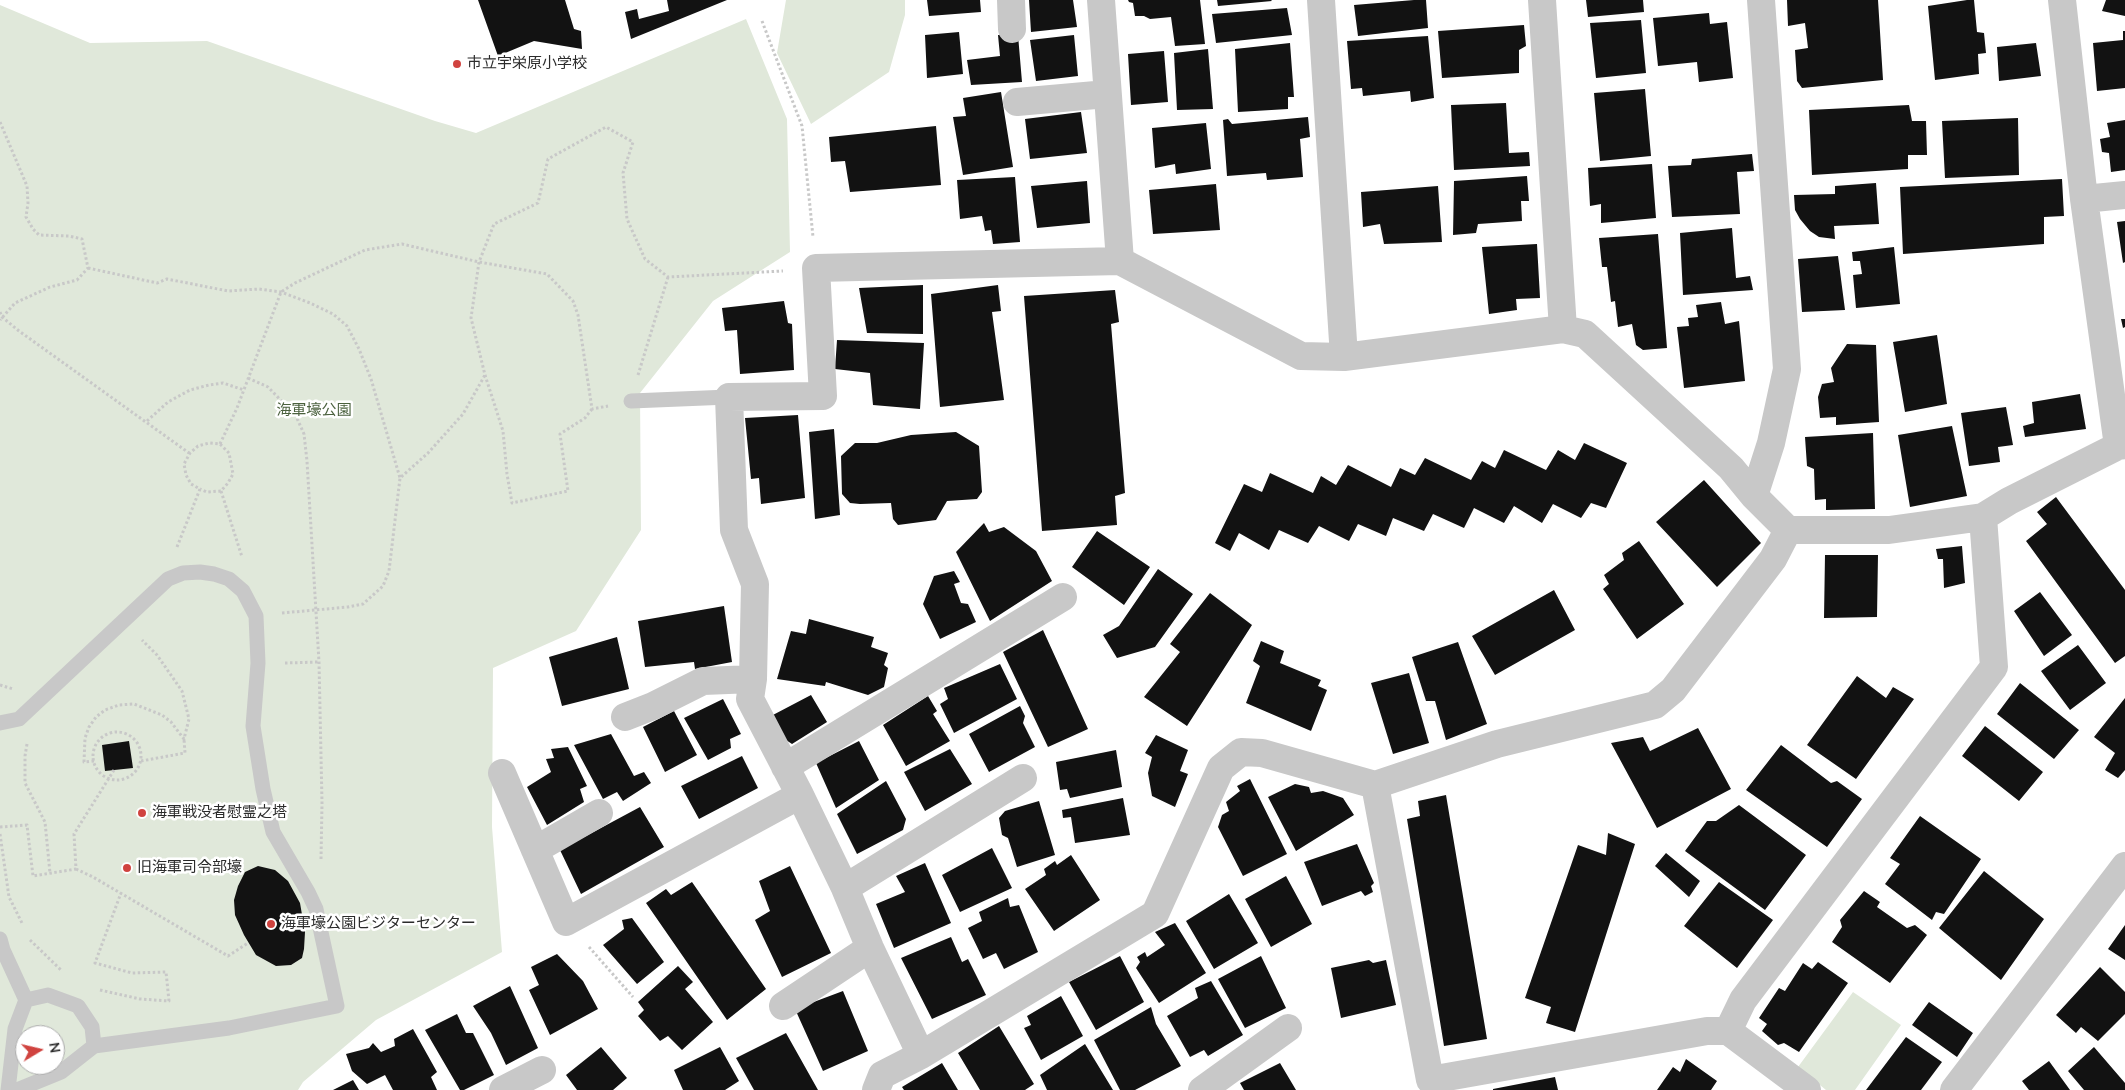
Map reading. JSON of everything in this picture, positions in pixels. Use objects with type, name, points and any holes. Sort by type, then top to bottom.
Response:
[{"type":"street","points":[[1011,0],[1012,29]]},
{"type":"street","points":[[1101,0],[1120,261]]},
{"type":"street","points":[[1321,0],[1344,357]]},
{"type":"street","points":[[1542,0],[1563,329]]},
{"type":"street","points":[[1754,496],[1771,443],[1787,370],[1761,0]]},
{"type":"street","points":[[921,1055],[870,948],[845,888],[800,795],[750,699],[754,679],[754,584],[734,530],[729,397],[823,396],[816,268],[1120,261],[1301,356],[1344,357],[1563,329],[1585,334],[1731,468],[1754,496],[1788,530],[1889,530],[1983,517],[2009,501],[2121,446],[2084,199],[2062,0]]},
{"type":"street","points":[[1017,102],[1107,94]]},
{"type":"street","points":[[2084,199],[2125,194]]},
{"type":"street","points":[[1728,1031],[1743,1000],[1994,667],[1983,517]]},
{"type":"street","points":[[876,1090],[882,1075],[921,1055],[1155,914],[1221,768],[1241,752],[1262,753],[1375,784],[1497,744],[1655,705],[1673,690],[1767,567],[1788,530]]},
{"type":"street","points":[[785,767],[1063,597]]},
{"type":"street","points":[[625,717],[653,706],[703,681],[754,679]]},
{"type":"street","points":[[502,773],[566,922],[800,795]]},
{"type":"street","points":[[845,888],[1023,778]]},
{"type":"street","points":[[1375,784],[1430,1080],[1707,1032],[1728,1031],[1807,1090]]},
{"type":"street","points":[[535,850],[599,813]]},
{"type":"street","points":[[1954,1090],[2125,866]]},
{"type":"street","points":[[783,1006],[870,948]]},
{"type":"street","points":[[1202,1090],[1288,1028]]},
{"type":"street","points":[[503,1090],[542,1070]]},
{"type":"lane","points":[[631,401],[729,397]]},
{"type":"lane","points":[[0,723],[19,718],[36,704],[168,579],[183,572],[214,574],[229,579],[243,591],[256,616],[258,663],[253,726],[262,789],[273,832],[316,909],[337,1006],[228,1028],[94,1046],[62,1072],[17,1090]]},
{"type":"lane","points":[[0,939],[3,950],[26,1000],[15,1030],[8,1090]]},
{"type":"lane","points":[[26,1000],[48,995],[78,1006],[92,1028],[94,1046]]},
{"type":"path","points":[[668,277],[631,401],[592,409],[585,418],[560,434],[568,491],[512,503],[503,431],[485,375],[471,318],[479,262],[494,224],[538,203],[548,159],[606,127],[633,142],[623,173],[627,219],[645,259],[668,277],[816,268],[802,126],[762,20]]},
{"type":"path","points":[[0,122],[28,186],[26,217],[33,229],[39,235],[69,236],[82,239],[88,268]]},
{"type":"path","points":[[220,444],[244,390],[281,292],[295,283],[365,250],[402,244],[479,262],[547,274],[573,301],[578,315],[592,409]]},
{"type":"path","points":[[88,268],[157,283],[167,279],[228,291],[242,289],[281,292],[333,314],[346,326],[359,349],[371,379],[400,478],[389,571],[383,586],[363,604],[348,608],[317,609],[256,616]]},
{"type":"path","points":[[1,319],[15,303],[50,287],[77,280],[88,268]]},
{"type":"path","points":[[0,312],[1,319],[190,453]]},
{"type":"path","points":[[400,478],[428,453],[463,414],[485,375]]},
{"type":"path","points":[[248,378],[268,387],[296,416],[304,434],[319,662],[322,803],[320,892],[316,909]]},
{"type":"path","points":[[147,421],[168,402],[190,390],[209,385],[223,384],[244,390]]},
{"type":"path","points":[[210,443],[220,444],[229,453],[233,474],[221,491],[207,492],[191,484],[186,475],[184,464],[190,453],[198,446],[210,443]]},
{"type":"path","points":[[168,579],[175,554],[200,490]]},
{"type":"path","points":[[121,623],[157,655],[182,691],[186,701],[189,720],[184,738],[185,753],[140,762]]},
{"type":"path","points":[[258,663],[319,662]]},
{"type":"path","points":[[36,704],[24,756],[25,784],[45,822],[50,873]]},
{"type":"path","points":[[94,761],[84,762],[84,738],[96,717],[105,710],[118,705],[134,704],[162,715],[171,722],[184,738]]},
{"type":"path","points":[[117,731],[128,734],[138,743],[140,762],[130,776],[123,779],[108,778],[101,773],[94,761],[93,752],[102,736],[117,731]]},
{"type":"path","points":[[76,869],[74,834],[114,770]]},
{"type":"path","points":[[0,827],[26,825],[34,876],[76,869],[94,877],[228,956],[248,943]]},
{"type":"path","points":[[0,834],[10,897],[22,924]]},
{"type":"path","points":[[94,987],[102,991],[140,999],[169,1001],[166,972],[132,973],[95,963],[121,893]]},
{"type":"path","points":[[566,922],[633,997]]},
{"type":"path","points":[[26,933],[31,942],[62,971]]},
{"type":"green space","points":[[786,0],[905,0],[905,15],[889,72],[811,124],[777,53]]},
{"type":"green space","name":"海軍壕公園","points":[[0,5],[90,43],[207,41],[435,121],[476,133],[746,19],[787,119],[790,252],[713,301],[640,393],[641,530],[576,631],[493,668],[492,827],[502,952],[376,1020],[303,1082],[298,1090],[0,1090]]},
{"type":"green space","points":[[1853,992],[1901,1025],[1855,1090],[1826,1090],[1798,1067]]},
{"type":"building","points":[[478,0],[565,0],[574,29],[581,31],[582,49],[534,41],[498,56]]},
{"type":"building","points":[[667,0],[727,0],[631,39],[625,12],[637,9],[639,19],[669,11]]},
{"type":"building","points":[[927,0],[980,0],[981,12],[929,16]]},
{"type":"building","points":[[1029,0],[1073,0],[1077,27],[1031,32]]},
{"type":"building","points":[[1128,0],[1200,0],[1205,44],[1175,46],[1171,17],[1150,19],[1144,16],[1135,16],[1133,3]]},
{"type":"building","points":[[1217,0],[1271,0],[1272,1],[1218,6]]},
{"type":"building","points":[[1426,0],[1428,28],[1358,36],[1354,5]]},
{"type":"building","points":[[1586,0],[1643,0],[1644,12],[1588,17]]},
{"type":"building","points":[[1787,0],[1878,0],[1883,80],[1802,88],[1797,81],[1795,50],[1808,48],[1805,23],[1788,26]]},
{"type":"building","points":[[1974,0],[1977,32],[1984,33],[1986,53],[1978,54],[1979,74],[1935,80],[1928,6]]},
{"type":"building","points":[[2106,0],[2125,0],[2125,16],[2102,11]]},
{"type":"building","points":[[1287,8],[1292,35],[1216,43],[1212,14]]},
{"type":"building","points":[[1709,13],[1710,24],[1727,22],[1733,78],[1699,82],[1697,62],[1658,66],[1653,18]]},
{"type":"building","points":[[1641,20],[1646,73],[1596,78],[1590,23]]},
{"type":"building","points":[[1524,25],[1526,46],[1519,50],[1519,73],[1442,78],[1438,31]]},
{"type":"building","points":[[2123,31],[2125,31],[2125,88],[2097,91],[2093,43],[2123,40]]},
{"type":"building","points":[[959,32],[963,74],[927,78],[925,35]]},
{"type":"building","points":[[998,35],[1018,35],[1022,82],[971,85],[967,60],[1000,56]]},
{"type":"building","points":[[1074,35],[1078,76],[1036,81],[1030,40]]},
{"type":"building","points":[[1428,36],[1434,98],[1411,102],[1410,91],[1363,96],[1362,88],[1351,89],[1347,41]]},
{"type":"building","points":[[1290,43],[1294,97],[1288,97],[1288,109],[1238,112],[1235,49]]},
{"type":"building","points":[[2036,43],[2041,76],[1999,81],[1997,47]]},
{"type":"building","points":[[1208,49],[1213,109],[1177,110],[1174,53]]},
{"type":"building","points":[[1164,51],[1168,102],[1131,105],[1128,54]]},
{"type":"building","points":[[1645,89],[1651,156],[1600,161],[1594,93]]},
{"type":"building","points":[[1001,92],[1013,167],[963,175],[953,117],[966,116],[963,98]]},
{"type":"building","points":[[1506,103],[1509,153],[1529,152],[1530,166],[1454,170],[1451,105]]},
{"type":"building","points":[[1909,105],[1912,121],[1926,121],[1927,155],[1908,155],[1908,169],[1812,175],[1809,110]]},
{"type":"building","points":[[1081,112],[1087,153],[1030,159],[1025,119]]},
{"type":"building","points":[[1308,117],[1310,137],[1300,139],[1303,177],[1267,180],[1266,173],[1227,176],[1223,120],[1228,119],[1232,124]]},
{"type":"building","points":[[2018,118],[2019,175],[1945,178],[1942,121]]},
{"type":"building","points":[[2125,120],[2125,170],[2111,172],[2109,153],[2102,152],[2100,139],[2110,137],[2107,123]]},
{"type":"building","points":[[1206,123],[1211,169],[1176,174],[1175,164],[1155,168],[1152,128]]},
{"type":"building","points":[[936,126],[941,185],[850,192],[845,161],[831,162],[829,137]]},
{"type":"building","points":[[1752,154],[1754,171],[1737,172],[1740,214],[1672,217],[1668,166],[1691,165],[1692,159]]},
{"type":"building","points":[[1652,164],[1656,218],[1601,223],[1601,204],[1590,206],[1588,168]]},
{"type":"building","points":[[1527,176],[1529,201],[1521,201],[1522,221],[1478,224],[1476,233],[1453,235],[1454,181]]},
{"type":"building","points":[[1015,177],[1020,242],[993,244],[991,230],[985,231],[982,216],[960,219],[957,180]]},
{"type":"building","points":[[2062,179],[2064,216],[2044,217],[2044,244],[1903,254],[1900,187]]},
{"type":"building","points":[[1087,181],[1090,223],[1037,228],[1031,186]]},
{"type":"building","points":[[1876,183],[1879,224],[1834,226],[1835,239],[1819,237],[1810,231],[1795,210],[1794,195],[1835,194],[1835,186]]},
{"type":"building","points":[[1216,184],[1220,230],[1153,234],[1149,190]]},
{"type":"building","points":[[1438,186],[1442,242],[1384,244],[1380,224],[1363,227],[1361,192]]},
{"type":"building","points":[[2125,221],[2125,262],[2123,263],[2117,222]]},
{"type":"building","points":[[1732,228],[1736,278],[1750,276],[1753,290],[1683,295],[1680,233]]},
{"type":"building","points":[[1658,234],[1667,348],[1643,350],[1636,345],[1632,324],[1618,327],[1615,301],[1611,302],[1607,267],[1602,267],[1599,238]]},
{"type":"building","points":[[1537,244],[1540,298],[1516,299],[1517,310],[1489,314],[1482,247]]},
{"type":"building","points":[[1894,247],[1900,304],[1856,308],[1853,275],[1862,274],[1860,261],[1853,261],[1852,252]]},
{"type":"building","points":[[1838,256],[1845,310],[1802,312],[1798,259]]},
{"type":"building","points":[[923,285],[923,334],[867,333],[859,288]]},
{"type":"building","points":[[998,285],[1001,311],[992,312],[1004,400],[940,407],[931,294]]},
{"type":"building","points":[[1115,290],[1119,322],[1111,324],[1125,493],[1115,496],[1117,525],[1042,531],[1024,296]]},
{"type":"building","points":[[784,301],[788,323],[792,324],[794,370],[740,374],[737,330],[725,331],[722,308]]},
{"type":"building","points":[[1721,302],[1725,324],[1739,321],[1745,381],[1684,388],[1677,327],[1689,326],[1688,318],[1698,317],[1696,305]]},
{"type":"building","points":[[2121,319],[2125,319],[2125,327],[2123,328]]},
{"type":"building","points":[[1937,335],[1947,404],[1905,412],[1893,342]]},
{"type":"building","points":[[837,340],[924,343],[920,409],[873,405],[870,373],[835,369]]},
{"type":"building","points":[[1847,344],[1876,345],[1879,422],[1836,425],[1836,417],[1820,418],[1818,397],[1822,384],[1834,382],[1831,368]]},
{"type":"building","points":[[2080,394],[2086,429],[2025,437],[2023,426],[2034,423],[2032,402]]},
{"type":"building","points":[[2006,407],[2013,445],[1998,447],[2000,462],[1969,466],[1961,413]]},
{"type":"building","points":[[798,415],[805,498],[761,504],[759,478],[751,479],[745,418]]},
{"type":"building","points":[[1952,426],[1967,496],[1910,507],[1898,435]]},
{"type":"building","points":[[834,429],[840,515],[815,519],[809,432]]},
{"type":"building","points":[[956,432],[979,446],[982,492],[977,499],[947,501],[936,520],[898,525],[893,519],[891,503],[850,503],[842,494],[841,456],[855,443],[877,443],[911,435]]},
{"type":"building","points":[[1873,433],[1875,509],[1826,510],[1826,499],[1815,500],[1814,469],[1807,466],[1805,437]]},
{"type":"building","points":[[1584,443],[1627,463],[1606,508],[1591,503],[1581,518],[1553,504],[1542,523],[1514,506],[1504,523],[1474,508],[1464,528],[1433,514],[1424,531],[1393,518],[1386,536],[1358,524],[1349,541],[1319,526],[1308,543],[1279,530],[1269,550],[1239,533],[1230,551],[1215,543],[1244,484],[1262,492],[1270,473],[1313,493],[1321,476],[1336,485],[1348,465],[1391,487],[1400,468],[1415,475],[1425,458],[1471,480],[1482,461],[1495,468],[1504,450],[1546,470],[1558,450],[1575,460]]},
{"type":"building","points":[[1704,480],[1761,543],[1717,587],[1656,522]]},
{"type":"building","points":[[2056,497],[2125,590],[2125,656],[2115,663],[2026,541],[2047,524],[2037,512]]},
{"type":"building","points":[[984,523],[989,532],[1004,527],[1036,551],[1052,581],[990,621],[956,552]]},
{"type":"building","points":[[1097,531],[1150,567],[1124,605],[1072,567]]},
{"type":"building","points":[[1639,541],[1684,604],[1637,639],[1603,589],[1609,584],[1604,575],[1624,560],[1622,553]]},
{"type":"building","points":[[1962,546],[1965,583],[1944,588],[1943,559],[1938,559],[1936,549]]},
{"type":"building","points":[[1825,555],[1878,555],[1877,617],[1824,618]]},
{"type":"building","points":[[1158,569],[1193,594],[1155,647],[1117,658],[1103,635],[1119,626]]},
{"type":"building","points":[[954,571],[960,582],[954,584],[961,603],[968,604],[976,622],[940,639],[923,604],[934,576]]},
{"type":"building","points":[[1554,590],[1575,630],[1495,675],[1472,636]]},
{"type":"building","points":[[2040,592],[2072,635],[2044,656],[2014,611]]},
{"type":"building","points":[[1210,593],[1252,625],[1187,726],[1144,697],[1180,652],[1170,644]]},
{"type":"building","points":[[724,606],[732,662],[695,669],[694,662],[645,667],[638,621]]},
{"type":"building","points":[[809,619],[874,637],[871,647],[888,653],[884,665],[888,668],[884,687],[868,695],[826,682],[825,686],[777,679],[791,631],[806,634]]},
{"type":"building","points":[[1043,630],[1088,729],[1048,747],[1003,652]]},
{"type":"building","points":[[617,637],[629,689],[562,706],[549,657]]},
{"type":"building","points":[[1261,641],[1284,651],[1280,663],[1321,680],[1318,686],[1327,690],[1311,731],[1246,703],[1260,666],[1253,661]]},
{"type":"building","points":[[1458,642],[1487,724],[1446,740],[1435,701],[1426,701],[1412,657]]},
{"type":"building","points":[[2078,645],[2106,683],[2070,710],[2041,671]]},
{"type":"building","points":[[1000,664],[1017,699],[954,733],[940,704],[948,699],[944,688]]},
{"type":"building","points":[[1409,673],[1429,743],[1393,754],[1371,683]]},
{"type":"building","points":[[1857,676],[1886,698],[1893,687],[1914,699],[1856,779],[1807,745]]},
{"type":"building","points":[[2020,683],[2079,730],[2054,759],[1997,714]]},
{"type":"building","points":[[811,695],[827,722],[792,744],[786,740],[771,716]]},
{"type":"building","points":[[928,696],[937,711],[933,714],[950,741],[906,766],[883,725]]},
{"type":"building","points":[[2125,698],[2125,770],[2118,778],[2105,770],[2115,753],[2094,737]]},
{"type":"building","points":[[723,699],[741,734],[730,739],[731,748],[708,760],[684,718]]},
{"type":"building","points":[[1020,706],[1025,716],[1023,723],[1035,747],[989,772],[969,734]]},
{"type":"building","points":[[674,711],[697,755],[665,772],[643,727]]},
{"type":"building","points":[[1985,726],[2043,772],[2019,801],[1962,756]]},
{"type":"building","points":[[1698,728],[1731,789],[1657,828],[1611,743],[1643,737],[1650,751]]},
{"type":"building","points":[[611,734],[634,776],[644,772],[651,783],[623,801],[617,792],[603,799],[574,745]]},
{"type":"building","points":[[1156,735],[1188,750],[1180,771],[1188,774],[1175,807],[1152,796],[1148,773],[1152,757],[1145,753]]},
{"type":"building","points":[[129,741],[133,768],[105,771],[102,745]]},
{"type":"building","points":[[859,741],[879,780],[836,808],[816,763]]},
{"type":"building","points":[[1781,745],[1831,783],[1837,781],[1862,799],[1827,847],[1746,790]]},
{"type":"building","points":[[568,747],[587,786],[580,789],[584,802],[547,825],[527,787],[551,772],[546,759],[554,758],[551,749]]},
{"type":"building","points":[[950,749],[972,784],[925,811],[904,772]]},
{"type":"building","points":[[1116,750],[1122,787],[1070,798],[1067,789],[1060,790],[1056,762]]},
{"type":"building","points":[[742,756],[758,788],[699,819],[681,786]]},
{"type":"building","points":[[1250,779],[1287,854],[1243,876],[1218,827],[1222,815],[1229,811],[1226,802],[1240,791],[1237,786]]},
{"type":"building","points":[[886,781],[906,819],[903,830],[857,854],[837,814]]},
{"type":"building","points":[[1295,784],[1309,787],[1311,793],[1323,791],[1343,798],[1354,815],[1296,851],[1268,797]]},
{"type":"building","points":[[1446,795],[1487,1039],[1444,1046],[1407,819],[1420,816],[1418,801]]},
{"type":"building","points":[[1123,798],[1130,835],[1075,843],[1071,817],[1063,818],[1062,810]]},
{"type":"building","points":[[1039,801],[1055,855],[1017,867],[1008,838],[1002,835],[999,818],[1005,811]]},
{"type":"building","points":[[1739,805],[1806,855],[1765,910],[1685,851],[1707,821],[1716,821]]},
{"type":"building","points":[[640,807],[664,847],[581,894],[560,850]]},
{"type":"building","points":[[1920,816],[1981,859],[1944,914],[1936,912],[1932,920],[1885,884],[1900,864],[1890,858]]},
{"type":"building","points":[[1608,833],[1635,844],[1575,1032],[1546,1023],[1551,1007],[1525,998],[1578,845],[1606,855]]},
{"type":"building","points":[[1357,844],[1374,883],[1371,886],[1373,892],[1365,896],[1361,891],[1322,906],[1304,862]]},
{"type":"building","points":[[992,848],[1012,888],[960,912],[942,875]]},
{"type":"building","points":[[1666,853],[1700,881],[1689,897],[1655,866]]},
{"type":"building","points":[[1071,855],[1100,900],[1054,931],[1025,889],[1046,875],[1044,869],[1055,861],[1057,865]]},
{"type":"building","points":[[925,863],[951,923],[894,948],[876,904],[905,892],[896,876]]},
{"type":"building","name":"海軍壕公園ビジターセンター","points":[[258,866],[275,870],[288,881],[300,903],[305,932],[304,949],[302,958],[291,965],[276,966],[256,955],[235,915],[234,900],[238,886],[245,872]]},
{"type":"building","points":[[790,866],[831,953],[782,977],[755,920],[770,911],[759,881]]},
{"type":"building","points":[[1984,871],[2044,919],[2001,980],[1939,928]]},
{"type":"building","points":[[1286,876],[1312,924],[1271,947],[1245,899]]},
{"type":"building","points":[[692,882],[766,989],[727,1020],[646,903],[666,889],[671,895]]},
{"type":"building","points":[[1719,882],[1773,920],[1737,968],[1684,926]]},
{"type":"building","points":[[1864,891],[1880,902],[1877,907],[1907,928],[1915,925],[1927,935],[1890,983],[1832,942],[1842,927],[1840,920]]},
{"type":"building","points":[[1229,894],[1258,943],[1214,969],[1186,921]]},
{"type":"building","points":[[1008,898],[1010,907],[1019,905],[1038,952],[1004,969],[996,953],[983,959],[968,928],[982,921],[979,912]]},
{"type":"building","points":[[632,918],[664,962],[637,984],[603,945],[624,929],[622,920]]},
{"type":"building","points":[[1175,923],[1206,973],[1159,1003],[1136,968],[1140,962],[1137,957],[1145,952],[1147,957],[1165,945],[1155,932]]},
{"type":"building","points":[[2125,925],[2125,960],[2108,949]]},
{"type":"building","points":[[951,937],[962,962],[968,959],[986,995],[932,1019],[901,958]]},
{"type":"building","points":[[557,954],[583,981],[598,1009],[550,1035],[529,990],[539,985],[531,967]]},
{"type":"building","points":[[1120,956],[1144,1002],[1096,1030],[1069,982]]},
{"type":"building","points":[[1261,956],[1286,1008],[1245,1028],[1218,979]]},
{"type":"building","points":[[1369,960],[1373,963],[1386,960],[1396,1005],[1341,1018],[1331,968]]},
{"type":"building","points":[[1818,962],[1848,983],[1799,1052],[1784,1043],[1778,1045],[1762,1031],[1767,1024],[1759,1018],[1779,988],[1785,991],[1803,963],[1812,969]]},
{"type":"building","points":[[678,966],[693,982],[685,989],[713,1022],[682,1050],[668,1036],[660,1041],[638,1016],[644,1010],[638,1002]]},
{"type":"building","points":[[2100,967],[2125,992],[2125,1014],[2098,1041],[2081,1027],[2076,1033],[2056,1015]]},
{"type":"building","points":[[1211,981],[1243,1035],[1208,1056],[1204,1050],[1190,1057],[1167,1016],[1198,998],[1195,988]]},
{"type":"building","points":[[510,986],[538,1048],[506,1065],[491,1033],[473,1006]]},
{"type":"building","points":[[843,991],[868,1051],[823,1071],[795,1009]]},
{"type":"building","points":[[1061,996],[1083,1036],[1041,1060],[1024,1028],[1031,1025],[1027,1016]]},
{"type":"building","points":[[1929,1002],[1973,1033],[1957,1057],[1912,1025]]},
{"type":"building","points":[[1151,1007],[1156,1024],[1181,1066],[1135,1090],[1120,1090],[1094,1040]]},
{"type":"building","points":[[457,1014],[466,1033],[473,1033],[494,1075],[464,1090],[460,1090],[425,1030]]},
{"type":"building","points":[[999,1026],[1034,1084],[1025,1090],[980,1090],[958,1053]]},
{"type":"building","points":[[413,1029],[437,1072],[431,1077],[437,1090],[393,1090],[385,1075],[367,1084],[352,1071],[346,1054],[369,1048],[373,1043],[381,1052],[395,1046],[394,1039]]},
{"type":"building","points":[[786,1033],[818,1090],[754,1090],[736,1058]]},
{"type":"building","points":[[1906,1037],[1942,1062],[1921,1090],[1866,1090]]},
{"type":"building","points":[[1085,1044],[1113,1090],[1047,1090],[1040,1075]]},
{"type":"building","points":[[601,1047],[627,1078],[613,1090],[577,1090],[566,1075]]},
{"type":"building","points":[[720,1047],[739,1081],[725,1090],[683,1090],[674,1070]]},
{"type":"building","points":[[2094,1047],[2125,1083],[2125,1090],[2084,1090],[2068,1071]]},
{"type":"building","points":[[1686,1059],[1717,1081],[1711,1090],[1657,1090],[1673,1067],[1680,1072]]},
{"type":"building","points":[[2049,1061],[2070,1090],[2029,1090],[2022,1081]]},
{"type":"building","points":[[942,1063],[958,1090],[904,1090],[902,1087]]},
{"type":"building","points":[[1280,1063],[1296,1090],[1244,1090],[1240,1083]]},
{"type":"building","points":[[1555,1077],[1558,1090],[1493,1090],[1493,1089]]},
{"type":"building","points":[[353,1080],[359,1090],[333,1090]]},
{"type":"place","name":"市立宇栄原小学校","points":[[457,64]]},
{"type":"place","name":"海軍戦没者慰霊之塔","points":[[142,813]]},
{"type":"place","name":"旧海軍司令部壕","points":[[127,868]]},
{"type":"place","name":"海軍壕公園ビジターセンター","points":[[271,924]]}]
